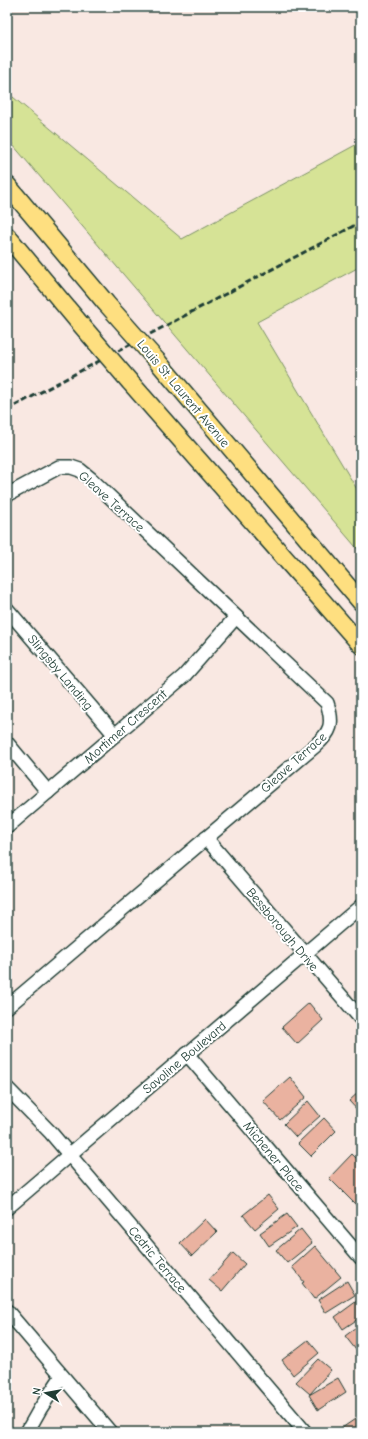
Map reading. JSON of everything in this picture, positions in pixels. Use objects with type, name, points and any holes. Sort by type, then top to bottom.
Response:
[{"type":"main road","name":"Louis St. Laurent Avenue","points":[[7,185],[361,602]]},
{"type":"main road","points":[[7,236],[130,382],[361,645]]},
{"type":"street","name":"Gleave Terrace","points":[[7,494],[59,467],[71,466],[80,470],[327,703],[331,714],[331,726],[324,738],[7,1007]]},
{"type":"street","name":"Slingsby Landing","points":[[7,609],[115,735]]},
{"type":"street","name":"Mortimer Crescent","points":[[7,827],[184,676],[236,617]]},
{"type":"street","points":[[7,743],[48,792]]},
{"type":"street","name":"Bessborough Drive","points":[[206,838],[361,1019]]},
{"type":"street","name":"Savoline Boulevard","points":[[7,1208],[361,906]]},
{"type":"street","name":"Michener Place","points":[[187,1054],[361,1258]]},
{"type":"street","name":"Cedric Terrace","points":[[7,1088],[52,1133],[69,1155],[306,1432]]},
{"type":"street","points":[[7,1311],[110,1432]]},
{"type":"street","points":[[27,1432],[62,1376]]},
{"type":"green space","points":[[7,92],[182,239],[361,142],[361,266],[257,322],[361,496],[361,553],[7,138]]},
{"type":"building","points":[[309,1003],[323,1020],[297,1044],[282,1027]]},
{"type":"building","points":[[290,1077],[306,1097],[280,1120],[263,1101]]},
{"type":"building","points":[[361,1090],[361,1114],[349,1101]]},
{"type":"building","points":[[308,1101],[320,1116],[296,1137],[284,1124]]},
{"type":"building","points":[[324,1118],[336,1131],[311,1156],[298,1143]]},
{"type":"building","points":[[352,1154],[361,1163],[361,1200],[356,1205],[329,1178]]},
{"type":"building","points":[[268,1195],[279,1209],[255,1229],[243,1215]]},
{"type":"building","points":[[287,1214],[297,1227],[269,1246],[260,1233]]},
{"type":"building","points":[[205,1219],[217,1232],[192,1256],[180,1243]]},
{"type":"building","points":[[301,1229],[312,1243],[287,1263],[276,1250]]},
{"type":"building","points":[[315,1246],[341,1277],[314,1299],[302,1283],[304,1282],[292,1267]]},
{"type":"building","points":[[233,1253],[245,1264],[222,1291],[209,1280]]},
{"type":"building","points":[[347,1281],[355,1295],[326,1313],[318,1300]]},
{"type":"building","points":[[361,1298],[361,1317],[343,1329],[335,1317]]},
{"type":"building","points":[[361,1324],[361,1346],[356,1350],[345,1336]]},
{"type":"building","points":[[308,1340],[319,1353],[293,1375],[282,1360]]},
{"type":"building","points":[[318,1359],[331,1370],[310,1394],[296,1382]]},
{"type":"building","points":[[338,1378],[346,1392],[318,1410],[309,1395]]},
{"type":"building","points":[[361,1415],[361,1432],[341,1432],[339,1430]]},
{"type":"railway","points":[[7,410],[361,222]]}]
